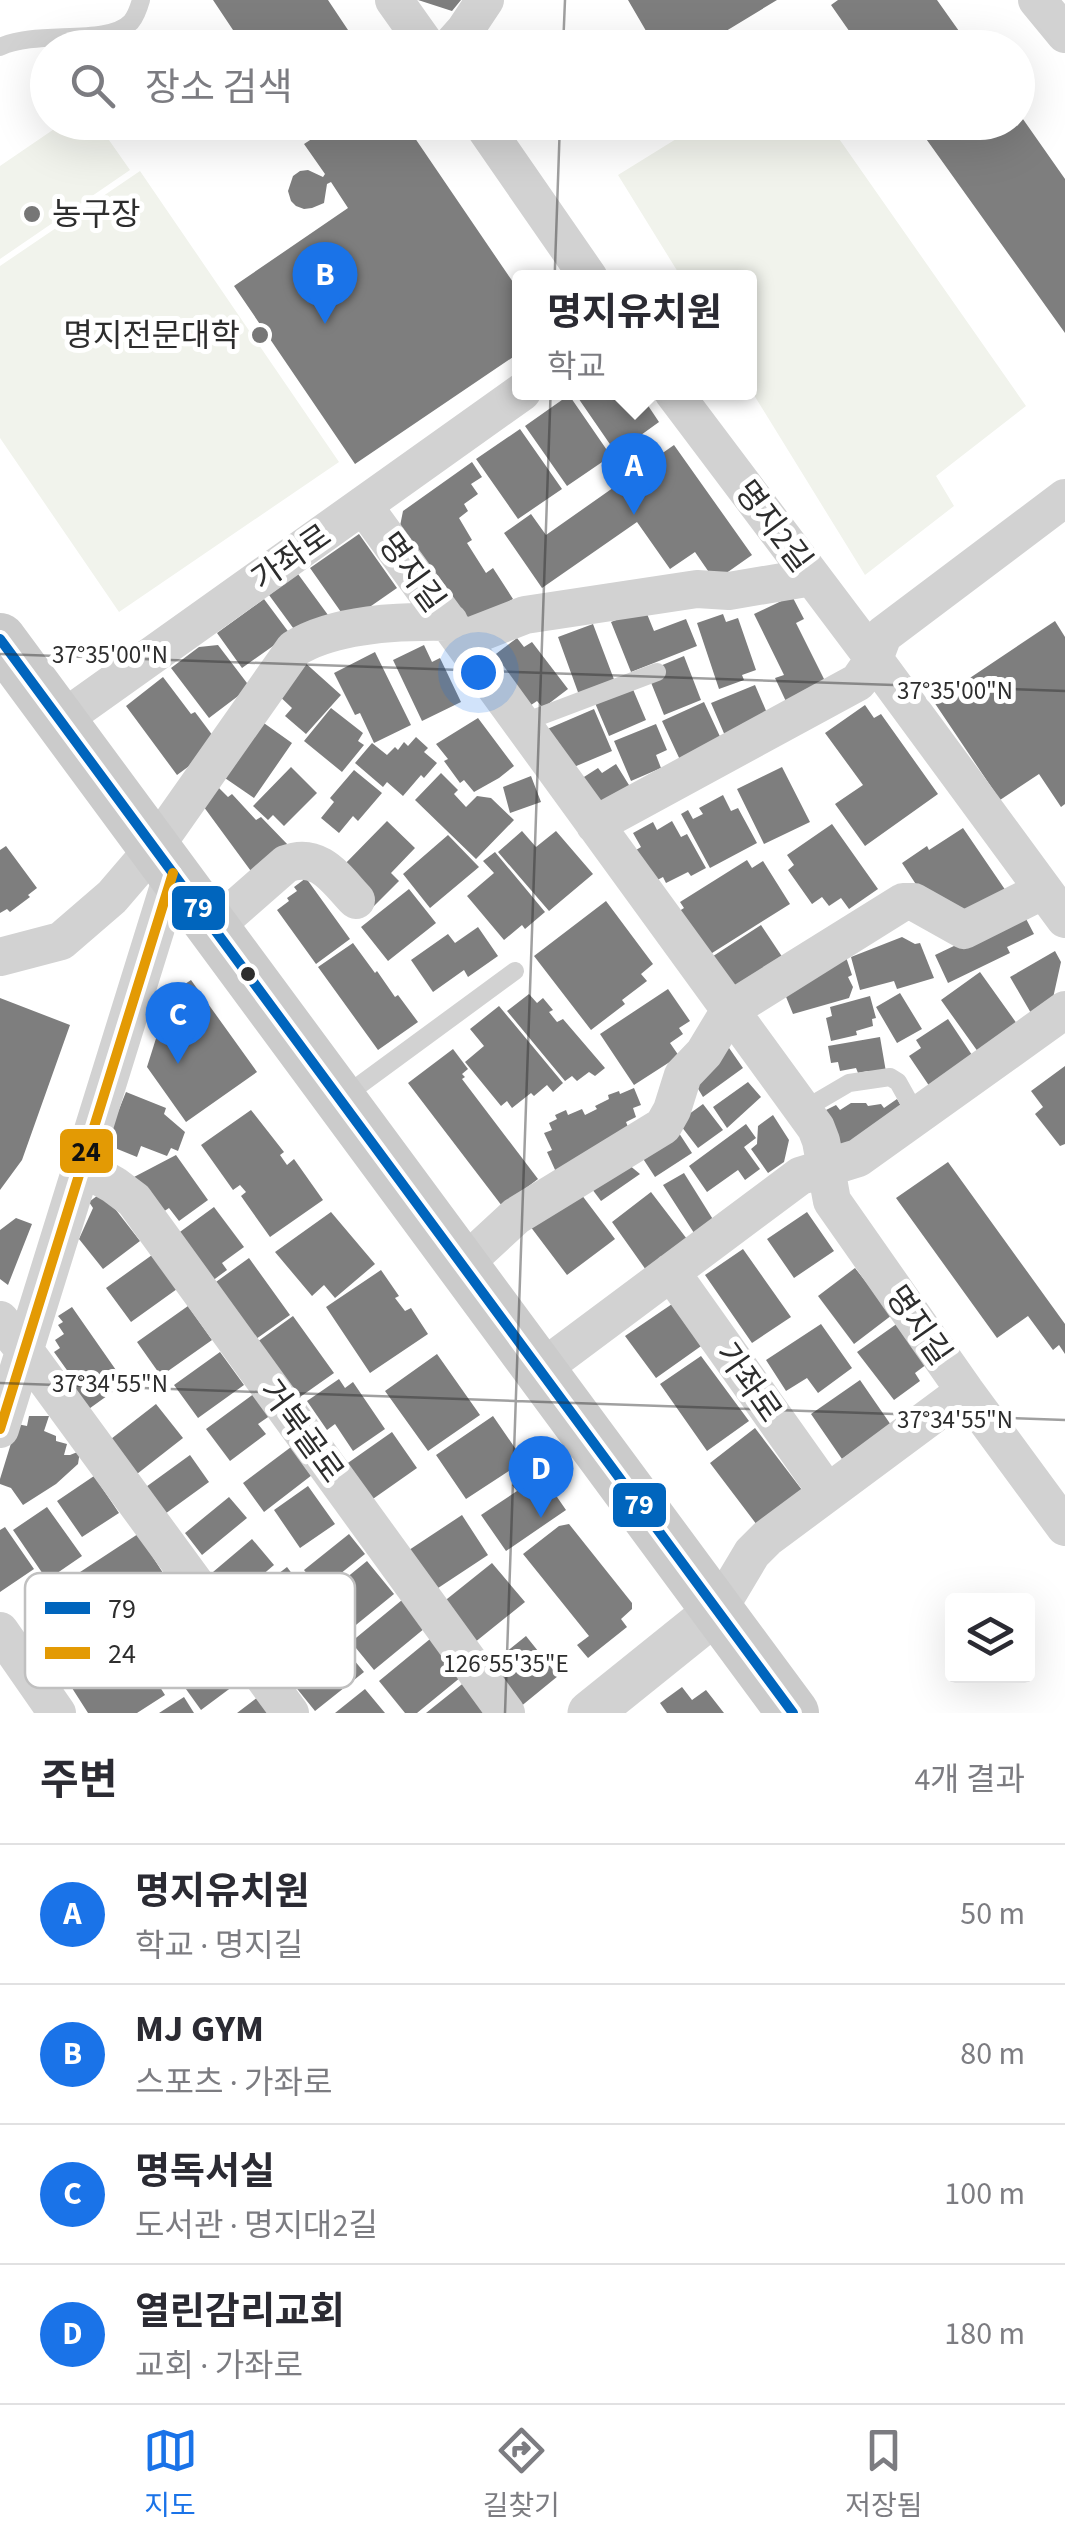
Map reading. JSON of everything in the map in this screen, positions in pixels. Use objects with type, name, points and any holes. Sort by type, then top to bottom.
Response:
[{"type":"main road","points":[[13,665],[60,721],[793,1713]]},
{"type":"street","points":[[394,0],[415,30]]},
{"type":"street","points":[[465,30],[485,0]]},
{"type":"street","points":[[1038,0],[1065,34]]},
{"type":"street","points":[[493,140],[583,270]]},
{"type":"street","name":"가좌로","points":[[60,721],[512,399]]},
{"type":"street","name":"명지2길","points":[[679,400],[1053,905]]},
{"type":"street","points":[[595,825],[858,682],[874,660],[883,635],[1065,498]]},
{"type":"street","name":"명지길","points":[[364,505],[820,1134],[832,1202],[1065,1527]]},
{"type":"street","name":"명지길","points":[[455,631],[525,615],[697,589],[729,591],[812,578]]},
{"type":"street","points":[[0,1429],[82,1167],[163,860],[294,649],[317,637],[400,622],[455,631]]},
{"type":"street","points":[[0,957],[61,941],[163,860]]},
{"type":"street","points":[[214,928],[294,861],[309,860],[323,865],[356,900]]},
{"type":"street","points":[[462,1264],[516,1216],[663,1126],[683,1075],[704,1053],[730,1010],[903,902],[914,902],[964,930],[1053,905]]},
{"type":"street","points":[[540,1370],[800,1176],[858,1158],[1065,1010]]},
{"type":"street","name":"거북골로","points":[[82,1167],[134,1200],[506,1713]]},
{"type":"street","name":"가좌로","points":[[670,1272],[827,1492]]},
{"type":"street","points":[[0,1320],[188,1573]]},
{"type":"street","points":[[590,1713],[718,1610],[752,1553],[767,1538],[965,1391]]},
{"type":"street","points":[[0,1631],[25,1667]]},
{"type":"street","points":[[40,1688],[57,1713]]},
{"type":"street","points":[[272,1688],[290,1713]]},
{"type":"lane","points":[[115,30],[132,21],[141,0]]},
{"type":"lane","points":[[0,47],[30,38]]},
{"type":"lane","points":[[522,723],[657,672]]},
{"type":"lane","points":[[340,1100],[515,971]]},
{"type":"lane","points":[[803,1110],[849,1083],[885,1077],[898,1082],[917,1116]]},
{"type":"shaded area","name":"농구장","points":[[38,140],[109,140],[130,170],[0,259],[0,166]]},
{"type":"shaded area","points":[[675,140],[840,140],[1026,406],[936,476],[954,506],[865,575],[757,400],[757,270],[677,270],[618,175]]},
{"type":"shaded area","points":[[140,171],[339,462],[119,612],[0,438],[0,266]]},
{"type":"building","points":[[213,0],[328,0],[348,30],[233,30]]},
{"type":"building","points":[[418,0],[461,0],[452,11]]},
{"type":"building","points":[[628,0],[777,0],[728,30],[646,30]]},
{"type":"building","points":[[838,0],[937,0],[958,30],[848,30],[831,5]]},
{"type":"building","points":[[1035,136],[1065,179],[1065,333],[927,140],[1035,140]]},
{"type":"building","points":[[310,140],[416,140],[512,281],[512,358],[355,464],[234,286],[348,208],[331,182],[327,184],[324,203],[304,209],[291,201],[288,191],[293,176],[308,170],[323,177],[325,174],[304,144]]},
{"type":"building","points":[[562,400],[572,400],[611,456],[567,486],[525,426]]},
{"type":"building","points":[[580,400],[644,400],[659,422],[616,453]]},
{"type":"building","points":[[520,429],[562,489],[518,519],[476,459]]},
{"type":"building","points":[[674,445],[752,555],[715,581],[695,552],[670,569],[637,522],[542,588],[504,533],[531,514],[546,535]]},
{"type":"building","points":[[472,462],[482,477],[471,484],[478,494],[464,504],[468,511],[459,518],[472,540],[467,543],[486,573],[493,568],[513,599],[466,628],[400,526],[403,511]]},
{"type":"building","points":[[359,534],[397,588],[348,622],[310,568]]},
{"type":"building","points":[[298,574],[328,615],[299,636],[269,595]]},
{"type":"building","points":[[792,596],[804,619],[796,623],[830,691],[790,710],[775,678],[784,675],[754,614]]},
{"type":"building","points":[[264,599],[290,634],[242,668],[217,633]]},
{"type":"building","points":[[645,609],[654,631],[686,619],[697,646],[631,672],[611,622]]},
{"type":"building","points":[[723,614],[726,622],[738,618],[756,670],[742,675],[744,680],[719,689],[697,623]]},
{"type":"building","points":[[1055,621],[1065,637],[1065,804],[1061,807],[1039,774],[1000,800],[934,702]]},
{"type":"building","points":[[593,624],[615,682],[579,695],[558,637]]},
{"type":"building","points":[[517,638],[524,647],[532,642],[568,689],[543,708],[537,701],[528,707],[484,663]]},
{"type":"building","points":[[218,645],[250,687],[209,718],[171,668],[199,647]]},
{"type":"building","points":[[424,645],[432,662],[440,658],[461,702],[422,721],[393,660]]},
{"type":"building","points":[[375,652],[411,725],[374,743],[334,673]]},
{"type":"building","points":[[684,656],[701,700],[664,715],[650,680],[660,666]]},
{"type":"building","points":[[302,660],[341,695],[306,734],[285,716],[292,708],[275,692]]},
{"type":"building","points":[[163,677],[219,744],[177,775],[126,706]]},
{"type":"building","points":[[755,685],[773,727],[729,745],[711,703]]},
{"type":"building","points":[[632,687],[646,720],[609,736],[595,703]]},
{"type":"building","points":[[704,702],[723,743],[681,762],[662,721]]},
{"type":"building","points":[[865,705],[874,718],[881,714],[938,794],[865,846],[835,804],[863,785],[825,733]]},
{"type":"building","points":[[331,708],[363,733],[358,741],[364,745],[342,772],[304,741]]},
{"type":"building","points":[[594,709],[612,751],[562,772],[545,730]]},
{"type":"building","points":[[478,718],[514,766],[474,792],[464,780],[460,783],[436,744]]},
{"type":"building","points":[[261,721],[292,743],[254,798],[222,776]]},
{"type":"building","points":[[656,724],[667,750],[656,755],[661,768],[631,781],[614,741]]},
{"type":"building","points":[[416,737],[428,748],[424,752],[437,763],[403,796],[387,782],[383,787],[355,763],[372,743],[387,755],[404,742],[408,746]]},
{"type":"building","points":[[616,764],[637,798],[604,818],[573,784],[598,768],[602,773]]},
{"type":"building","points":[[291,767],[317,793],[284,826],[273,815],[268,820],[253,806]]},
{"type":"building","points":[[782,767],[810,822],[764,844],[737,789]]},
{"type":"building","points":[[354,770],[382,793],[358,821],[353,816],[339,833],[321,818],[334,802],[330,798]]},
{"type":"building","points":[[441,773],[458,790],[454,794],[466,807],[477,796],[491,798],[514,820],[476,859],[415,800]]},
{"type":"building","points":[[531,776],[541,802],[510,813],[503,787]]},
{"type":"building","points":[[217,786],[228,797],[232,794],[256,820],[261,817],[289,846],[256,878],[198,799]]},
{"type":"building","points":[[723,795],[731,811],[738,808],[757,843],[710,868],[681,814],[688,810],[693,819],[703,814],[699,808]]},
{"type":"building","points":[[387,821],[415,848],[391,873],[399,881],[372,908],[340,869]]},
{"type":"building","points":[[672,821],[681,837],[687,834],[706,868],[666,883],[663,877],[648,885],[631,853],[641,847],[633,833],[653,822],[657,830]]},
{"type":"building","points":[[832,824],[878,889],[849,909],[841,898],[829,906],[822,897],[812,904],[788,870],[794,865],[787,855]]},
{"type":"building","points":[[963,828],[1006,891],[969,916],[919,889],[902,863]]},
{"type":"building","points":[[522,831],[536,847],[556,831],[593,874],[549,911],[498,852]]},
{"type":"building","points":[[448,835],[479,867],[430,908],[403,874]]},
{"type":"building","points":[[6,846],[37,888],[10,912],[7,909],[0,913],[0,850]]},
{"type":"building","points":[[495,852],[545,912],[504,940],[467,896],[494,873],[483,861]]},
{"type":"building","points":[[747,860],[752,868],[763,861],[790,904],[701,960],[673,915],[684,908],[680,902]]},
{"type":"building","points":[[306,878],[350,939],[316,964],[277,910]]},
{"type":"building","points":[[409,889],[436,923],[388,961],[361,927]]},
{"type":"building","points":[[606,901],[653,964],[641,974],[647,981],[591,1030],[534,956]]},
{"type":"building","points":[[1023,913],[1034,934],[1007,947],[1010,953],[948,983],[935,955]]},
{"type":"building","points":[[761,925],[787,964],[735,998],[704,962]]},
{"type":"building","points":[[478,927],[498,956],[468,977],[464,970],[433,992],[411,960],[448,934],[455,943]]},
{"type":"building","points":[[902,937],[920,943],[934,978],[897,989],[894,981],[860,990],[851,957]]},
{"type":"building","points":[[353,943],[418,1022],[378,1050],[318,967]]},
{"type":"building","points":[[844,951],[852,975],[848,977],[853,987],[849,998],[793,1014],[782,987]]},
{"type":"building","points":[[1055,951],[1061,962],[1053,998],[1035,1020],[1010,977]]},
{"type":"building","points":[[980,972],[1025,1035],[986,1063],[941,1000]]},
{"type":"building","points":[[191,980],[257,1072],[186,1122],[147,1067],[170,994]]},
{"type":"building","points":[[668,989],[690,1021],[679,1028],[683,1034],[670,1043],[679,1056],[634,1085],[600,1034]]},
{"type":"building","points":[[900,993],[922,1029],[897,1043],[876,1007]]},
{"type":"building","points":[[529,994],[537,1003],[543,998],[557,1022],[563,1019],[605,1068],[595,1076],[589,1072],[577,1081],[572,1076],[565,1081],[507,1011]]},
{"type":"building","points":[[870,996],[876,1018],[872,1019],[873,1026],[856,1031],[857,1035],[831,1041],[826,1018],[832,1016],[830,1007]]},
{"type":"building","points":[[0,998],[70,1025],[22,1160],[0,1190]]},
{"type":"building","points":[[499,1006],[563,1083],[553,1092],[547,1085],[512,1108],[507,1101],[501,1106],[465,1062],[484,1046],[470,1029]]},
{"type":"building","points":[[948,1019],[978,1064],[934,1093],[909,1056],[921,1048],[916,1040]]},
{"type":"building","points":[[880,1037],[886,1072],[869,1075],[868,1071],[858,1073],[856,1068],[840,1071],[838,1062],[831,1063],[828,1046]]},
{"type":"building","points":[[727,1045],[743,1068],[703,1097],[694,1082]]},
{"type":"building","points":[[453,1049],[468,1069],[462,1079],[538,1179],[502,1206],[408,1083]]},
{"type":"building","points":[[1065,1066],[1065,1144],[1060,1146],[1035,1114],[1043,1107],[1031,1091]]},
{"type":"building","points":[[748,1082],[761,1097],[727,1128],[713,1107]]},
{"type":"building","points":[[634,1088],[641,1105],[633,1108],[636,1117],[626,1122],[630,1132],[556,1172],[544,1133],[552,1130],[549,1123],[557,1119],[555,1115],[582,1109],[585,1115],[609,1099],[608,1095]]},
{"type":"building","points":[[126,1092],[166,1108],[164,1114],[185,1132],[178,1151],[171,1148],[167,1156],[141,1146],[137,1157],[105,1144]]},
{"type":"building","points":[[897,1099],[905,1113],[845,1151],[818,1114],[836,1105],[840,1110],[851,1103],[881,1104],[884,1108]]},
{"type":"building","points":[[703,1104],[723,1130],[698,1148],[678,1122]]},
{"type":"building","points":[[251,1110],[284,1152],[280,1155],[287,1165],[294,1159],[323,1200],[270,1237],[241,1196],[246,1192],[240,1185],[233,1190],[201,1145]]},
{"type":"building","points":[[773,1115],[789,1140],[784,1162],[768,1173],[751,1149],[757,1144],[758,1126]]},
{"type":"building","points":[[746,1124],[756,1138],[744,1147],[760,1169],[745,1180],[738,1170],[707,1192],[689,1166]]},
{"type":"building","points":[[675,1127],[692,1153],[655,1177],[638,1151]]},
{"type":"building","points":[[176,1155],[208,1200],[179,1221],[169,1208],[157,1216],[134,1177]]},
{"type":"building","points":[[623,1160],[640,1174],[601,1201],[586,1181]]},
{"type":"building","points":[[948,1162],[1065,1324],[1065,1354],[1059,1345],[1053,1350],[1028,1316],[997,1338],[896,1198]]},
{"type":"building","points":[[684,1173],[714,1221],[694,1233],[663,1185]]},
{"type":"building","points":[[578,1190],[615,1239],[567,1275],[530,1226]]},
{"type":"building","points":[[102,1192],[140,1241],[103,1269],[79,1239],[93,1208],[89,1202]]},
{"type":"building","points":[[651,1192],[690,1243],[646,1270],[612,1222]]},
{"type":"building","points":[[214,1207],[244,1247],[222,1263],[227,1270],[208,1284],[173,1237]]},
{"type":"building","points":[[331,1212],[375,1264],[335,1298],[324,1285],[312,1296],[275,1252]]},
{"type":"building","points":[[807,1212],[834,1251],[794,1278],[767,1239]]},
{"type":"building","points":[[16,1218],[32,1224],[8,1285],[0,1279],[0,1230]]},
{"type":"building","points":[[743,1249],[791,1317],[752,1343],[705,1275]]},
{"type":"building","points":[[152,1255],[177,1289],[131,1322],[106,1288]]},
{"type":"building","points":[[249,1258],[290,1315],[256,1339],[209,1287]]},
{"type":"building","points":[[855,1268],[892,1315],[854,1344],[818,1296]]},
{"type":"building","points":[[381,1270],[399,1296],[395,1298],[405,1311],[411,1308],[428,1334],[370,1373],[326,1307]]},
{"type":"building","points":[[675,1302],[704,1344],[656,1378],[625,1336]]},
{"type":"building","points":[[188,1306],[212,1340],[161,1376],[137,1342]]},
{"type":"building","points":[[72,1307],[125,1383],[86,1411],[67,1384],[74,1380],[54,1352],[60,1348],[55,1340],[64,1334],[58,1316]]},
{"type":"building","points":[[293,1316],[334,1373],[300,1397],[253,1345]]},
{"type":"building","points":[[905,1318],[935,1358],[915,1373],[920,1381],[894,1400],[857,1352]]},
{"type":"building","points":[[821,1324],[852,1368],[818,1393],[807,1378],[786,1391],[766,1360]]},
{"type":"building","points":[[220,1352],[244,1385],[198,1418],[174,1385]]},
{"type":"building","points":[[437,1354],[480,1415],[428,1451],[385,1391]]},
{"type":"building","points":[[701,1356],[749,1421],[707,1451],[660,1384]]},
{"type":"building","points":[[339,1379],[345,1388],[353,1382],[385,1429],[353,1451],[335,1424],[327,1430],[307,1401]]},
{"type":"building","points":[[860,1380],[891,1425],[842,1459],[811,1414]]},
{"type":"building","points":[[255,1393],[271,1415],[258,1424],[266,1434],[230,1461],[206,1429]]},
{"type":"building","points":[[156,1404],[183,1438],[128,1481],[102,1446]]},
{"type":"building","points":[[29,1416],[49,1416],[44,1431],[67,1444],[64,1455],[80,1451],[78,1464],[23,1505],[11,1488],[0,1484],[0,1479],[17,1424],[27,1426]]},
{"type":"building","points":[[493,1416],[524,1461],[466,1499],[436,1455]]},
{"type":"building","points":[[755,1428],[802,1490],[757,1525],[710,1463]]},
{"type":"building","points":[[392,1432],[417,1468],[370,1501],[345,1465]]},
{"type":"building","points":[[291,1447],[312,1475],[264,1512],[243,1483]]},
{"type":"building","points":[[190,1455],[209,1482],[158,1519],[139,1492]]},
{"type":"building","points":[[537,1468],[566,1510],[506,1551],[481,1515],[517,1491],[512,1485]]},
{"type":"building","points":[[94,1476],[119,1513],[82,1537],[57,1501]]},
{"type":"building","points":[[308,1486],[335,1524],[300,1548],[274,1510]]},
{"type":"building","points":[[229,1497],[247,1518],[202,1555],[185,1533]]},
{"type":"building","points":[[47,1507],[82,1556],[57,1573],[42,1573],[13,1530]]},
{"type":"building","points":[[462,1515],[488,1555],[432,1592],[406,1552]]},
{"type":"building","points":[[569,1524],[632,1603],[632,1609],[621,1619],[627,1627],[588,1658],[577,1645],[589,1636],[523,1554],[559,1526]]},
{"type":"building","points":[[5,1527],[34,1569],[0,1592],[0,1530]]},
{"type":"building","points":[[138,1534],[163,1573],[79,1573]]},
{"type":"building","points":[[349,1534],[365,1554],[341,1573],[304,1570]]},
{"type":"building","points":[[252,1539],[274,1565],[265,1573],[213,1572]]},
{"type":"building","points":[[367,1561],[394,1594],[355,1626],[355,1573]]},
{"type":"building","points":[[492,1563],[525,1602],[469,1647],[437,1607]]},
{"type":"building","points":[[402,1600],[425,1628],[374,1670],[355,1647],[355,1639]]},
{"type":"building","points":[[526,1636],[558,1676],[514,1712],[481,1672]]},
{"type":"building","points":[[430,1639],[461,1677],[417,1713],[405,1713],[379,1681]]},
{"type":"building","points":[[355,1661],[364,1672],[355,1679]]},
{"type":"building","points":[[466,1681],[492,1713],[426,1713]]},
{"type":"building","points":[[682,1687],[692,1700],[706,1690],[724,1713],[667,1713],[660,1703]]},
{"type":"building","points":[[72,1688],[161,1688],[165,1695],[137,1713],[88,1713]]},
{"type":"building","points":[[185,1688],[231,1688],[201,1710]]},
{"type":"building","points":[[296,1688],[344,1688],[315,1711]]},
{"type":"building","points":[[365,1689],[385,1713],[335,1713]]},
{"type":"building","points":[[263,1693],[279,1713],[237,1713]]},
{"type":"building","points":[[184,1697],[194,1713],[159,1713]]},
{"type":"transit line","name":"79","points":[[0,639],[793,1713]]},
{"type":"transit line","name":"24","points":[[0,1429],[173,873]]},
{"type":"place","name":"농구장","points":[[32,214]]},
{"type":"place","name":"MJ GYM","points":[[325,324]]},
{"type":"place","name":"명지전문대학","points":[[260,335]]},
{"type":"place","name":"명지유치원","points":[[634,515]]},
{"type":"place","name":"명독서실","points":[[178,1064]]},
{"type":"place","name":"열린감리교회","points":[[541,1518]]}]
